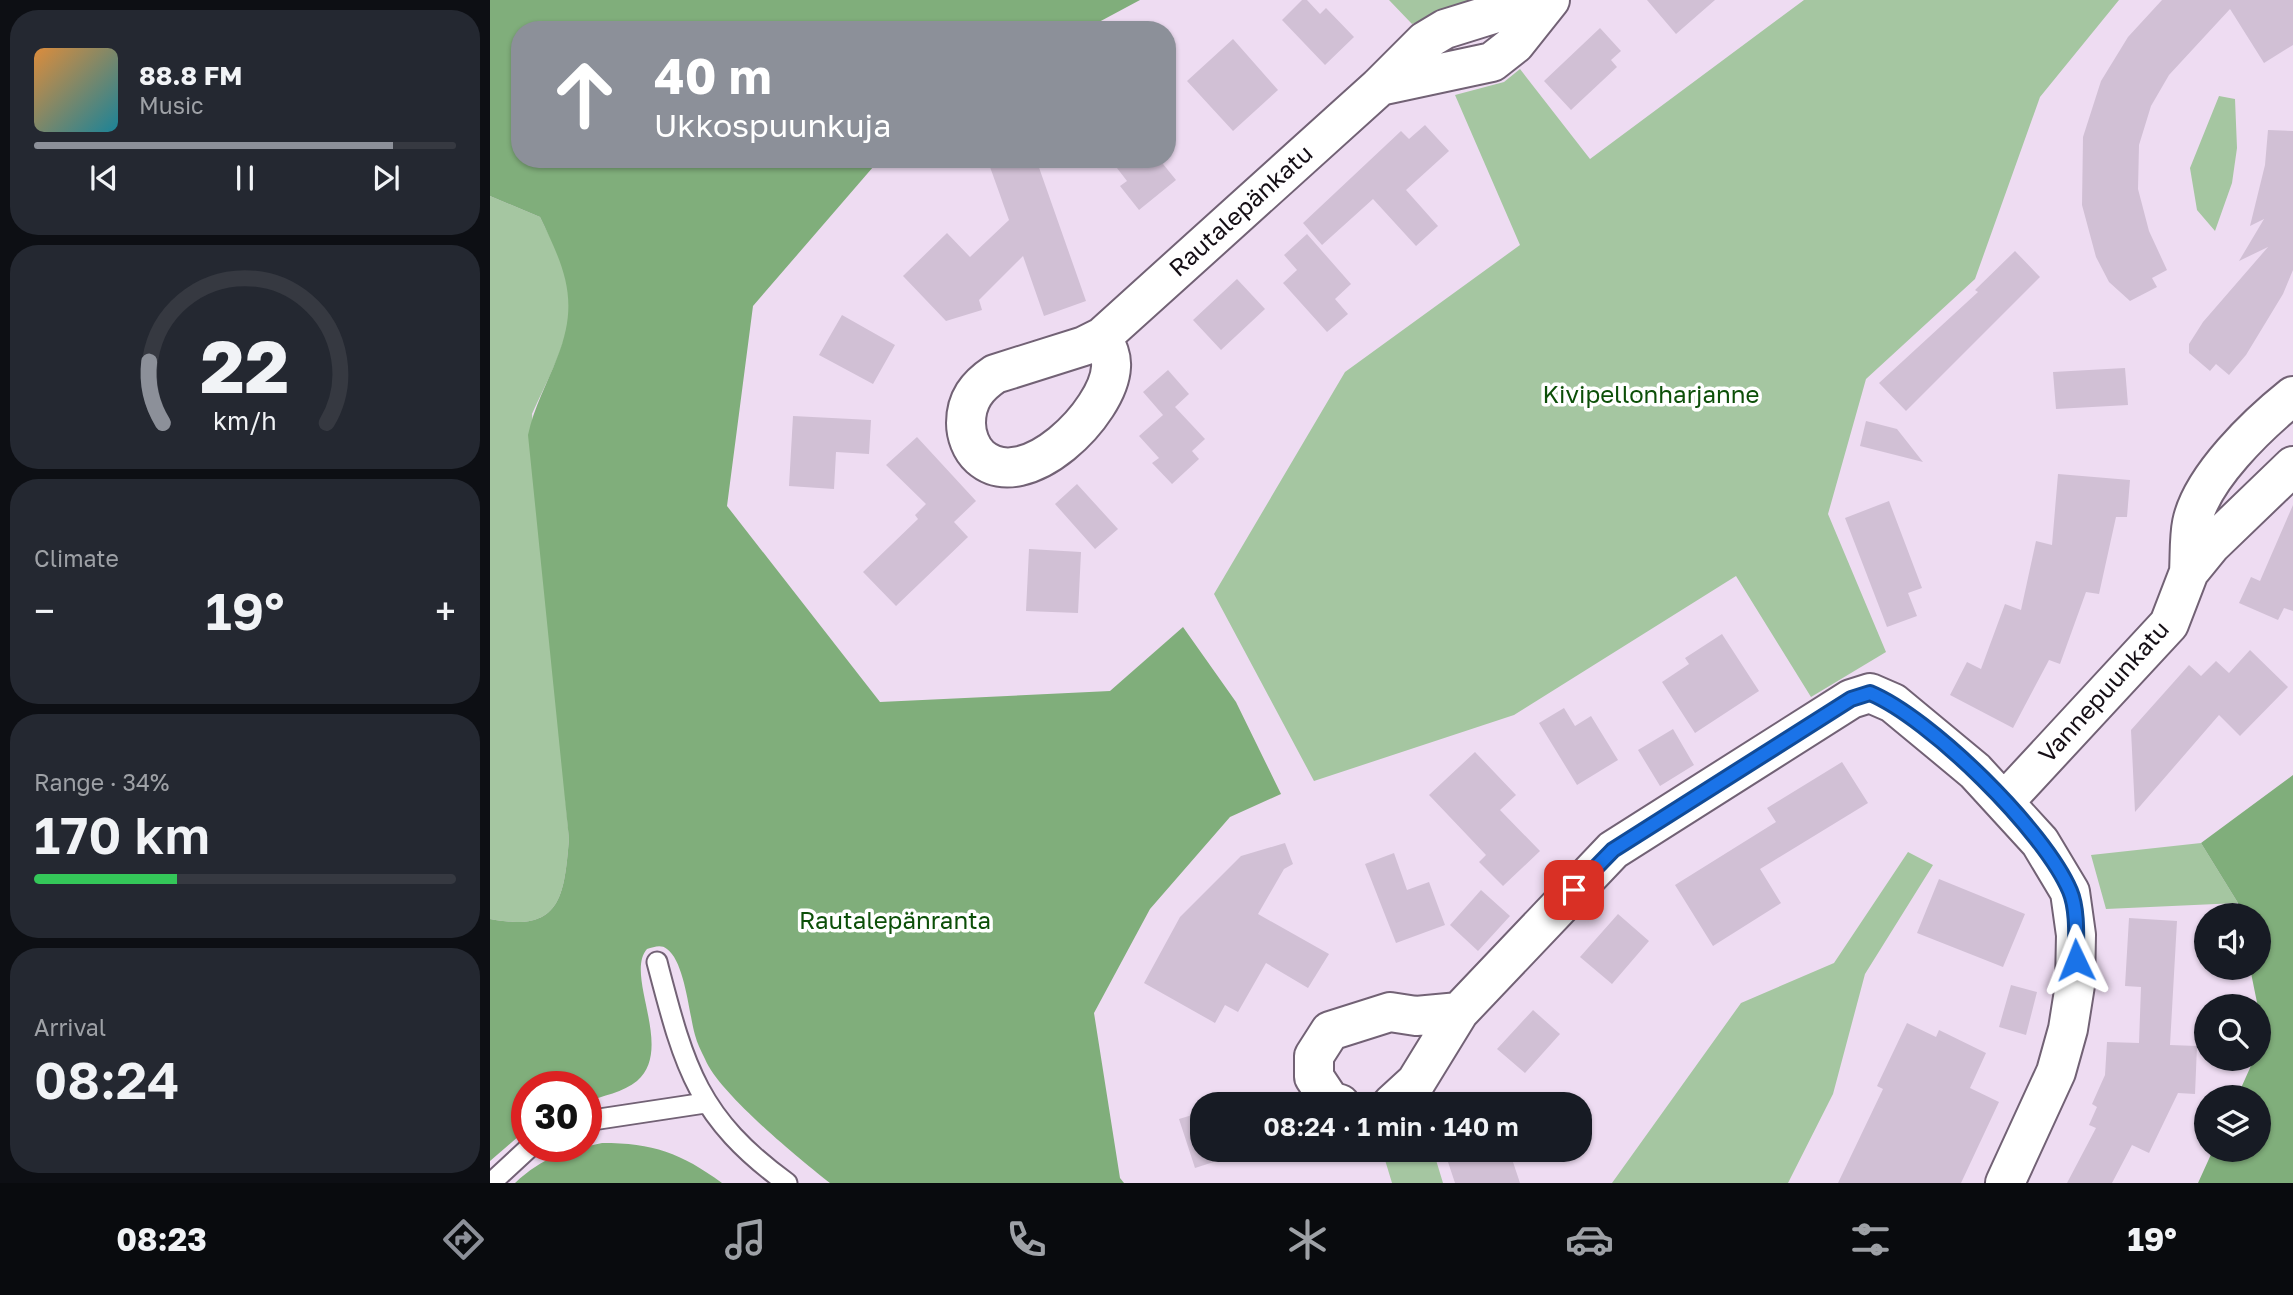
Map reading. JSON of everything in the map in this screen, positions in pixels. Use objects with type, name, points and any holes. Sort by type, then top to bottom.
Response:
[{"type":"street","name":"Rautalepänkatu","points":[[1102,337],[1435,34],[1538,0]]},
{"type":"street","name":"Rautalepänkatu","points":[[1380,86],[1492,62],[1515,44],[1550,0]]},
{"type":"street","name":"Vannepuunkatu","points":[[2004,802],[2169,624],[2189,572],[2192,523],[2204,489],[2221,466],[2293,396]]},
{"type":"street","name":"Vannepuunkatu","points":[[2189,572],[2227,528],[2293,466]]},
{"type":"street","points":[[1405,1092],[1416,1082],[1459,1012],[1613,850],[1851,699],[1870,693],[1893,703],[1975,771],[2040,842],[2070,892],[2076,935],[2075,985],[2068,1029],[2056,1072],[2005,1183]]},
{"type":"street","points":[[1324,1092],[1314,1077],[1314,1056],[1330,1031],[1390,1012],[1416,1016],[1459,1012]]},
{"type":"lane","points":[[657,962],[679,1047],[705,1103],[744,1148],[787,1183]]},
{"type":"lane","points":[[602,1119],[705,1103]]},
{"type":"lane","points":[[491,1183],[514,1162]]},
{"type":"green space","name":"Rautalepänranta","points":[[490,0],[1140,0],[1101,21],[511,21],[511,168],[872,168],[753,306],[727,506],[880,702],[1110,691],[1183,627],[1236,702],[1281,794],[1230,817],[1150,909],[1094,1013],[1120,1178],[1124,1183],[830,1183],[761,1125],[713,1073],[696,1038],[678,965],[667,949],[660,946],[647,949],[642,961],[641,976],[651,1032],[651,1051],[647,1067],[637,1081],[602,1097],[602,1071],[511,1071],[511,1143],[490,1161],[490,919],[532,921],[545,915],[554,906],[565,878],[569,839],[528,435],[564,338],[568,302],[562,269],[540,217],[490,196]]},
{"type":"green space","points":[[1389,0],[1472,0],[1412,24]]},
{"type":"green space","name":"Kivipellonharjanne","points":[[1804,0],[2119,0],[2040,97],[1975,279],[1866,379],[1828,514],[1886,652],[1811,697],[1736,576],[1514,715],[1314,781],[1214,594],[1345,372],[1520,245],[1455,95],[1504,82],[1520,69],[1590,159]]},
{"type":"green space","points":[[2219,96],[2235,99],[2237,148],[2232,183],[2215,231],[2197,210],[2190,168]]},
{"type":"green space","points":[[490,196],[540,217],[565,271],[571,305],[562,347],[532,414],[569,839],[565,878],[554,906],[545,915],[532,921],[514,922],[490,919]]},
{"type":"green space","points":[[2293,775],[2293,1183],[2198,1183],[2208,1162],[2271,1162],[2271,1085],[2242,1085],[2249,1071],[2271,1071],[2271,994],[2255,994],[2252,980],[2271,980],[2271,903],[2238,903],[2201,843]]},
{"type":"green space","points":[[2201,843],[2238,903],[2106,909],[2091,855]]},
{"type":"green space","points":[[1908,852],[1933,865],[1865,974],[1833,1094],[1788,1183],[1612,1183],[1741,1003],[1834,963]]},
{"type":"green space","points":[[602,1143],[620,1143],[652,1148],[679,1157],[722,1183],[515,1183],[543,1162],[602,1162]]},
{"type":"green space","points":[[1386,1162],[1437,1162],[1443,1183],[1392,1183]]},
{"type":"building","points":[[1302,0],[1307,0],[1320,14],[1326,8],[1354,37],[1325,65],[1282,20]]},
{"type":"building","points":[[1647,0],[1715,0],[1676,34]]},
{"type":"building","points":[[2162,0],[2293,0],[2293,45],[2264,63],[2230,9],[2169,75],[2151,106],[2139,145],[2138,189],[2149,231],[2167,270],[2152,278],[2157,287],[2130,301],[2109,282],[2096,257],[2082,205],[2083,137],[2101,81],[2128,37]]},
{"type":"building","points":[[1600,28],[1621,51],[1611,60],[1617,67],[1571,110],[1544,81]]},
{"type":"building","points":[[1233,39],[1278,90],[1233,131],[1187,81]]},
{"type":"building","points":[[1425,125],[1449,151],[1406,190],[1438,226],[1416,246],[1373,199],[1322,245],[1303,223],[1401,131],[1409,139]]},
{"type":"building","points":[[2268,130],[2293,131],[2293,270],[2283,294],[2246,355],[2229,375],[2216,364],[2210,371],[2189,353],[2189,344],[2203,322],[2268,247],[2239,261],[2264,219],[2250,226],[2265,165]]},
{"type":"building","points":[[990,168],[1039,168],[1086,301],[1044,316],[1023,256],[979,300],[982,310],[946,321],[903,276],[947,233],[970,257],[1009,220]]},
{"type":"building","points":[[1117,168],[1166,168],[1176,180],[1139,210],[1120,186],[1127,181]]},
{"type":"building","points":[[1307,234],[1351,284],[1335,299],[1348,314],[1327,332],[1283,283],[1297,270],[1284,255]]},
{"type":"building","points":[[2015,251],[2040,277],[1906,411],[1879,383],[1978,292],[1975,290]]},
{"type":"building","points":[[1237,279],[1265,309],[1221,350],[1193,320]]},
{"type":"building","points":[[842,315],[895,345],[873,384],[819,355]]},
{"type":"building","points":[[2125,368],[2128,405],[2056,409],[2053,372]]},
{"type":"building","points":[[1168,370],[1189,394],[1175,407],[1205,439],[1192,451],[1199,459],[1172,484],[1152,463],[1159,458],[1139,436],[1163,415],[1143,392]]},
{"type":"building","points":[[793,416],[871,420],[869,454],[836,452],[834,489],[789,486]]},
{"type":"building","points":[[1866,421],[1897,429],[1923,462],[1860,446]]},
{"type":"building","points":[[917,437],[976,501],[954,522],[968,537],[896,606],[863,572],[918,519],[915,515],[926,504],[886,465]]},
{"type":"building","points":[[2058,474],[2130,480],[2127,517],[2116,517],[2099,594],[2086,592],[2060,664],[2049,660],[2013,728],[1950,695],[1967,662],[1981,669],[2005,604],[2021,610],[2036,541],[2052,545]]},
{"type":"building","points":[[1077,484],[1118,529],[1095,549],[1055,504]]},
{"type":"building","points":[[1889,501],[1922,588],[1908,593],[1917,616],[1887,627],[1845,518]]},
{"type":"building","points":[[2293,505],[2293,611],[2284,608],[2278,620],[2239,603],[2251,577],[2260,581]]},
{"type":"building","points":[[1029,549],[1081,552],[1078,613],[1026,611]]},
{"type":"building","points":[[1722,634],[1759,691],[1695,733],[1662,682],[1689,664],[1685,658]]},
{"type":"building","points":[[2250,650],[2288,687],[2240,736],[2219,715],[2135,812],[2131,730],[2189,665],[2201,676],[2216,661],[2229,673]]},
{"type":"building","points":[[1564,708],[1575,726],[1591,716],[1618,760],[1577,785],[1539,723]]},
{"type":"building","points":[[1673,729],[1694,765],[1660,786],[1638,750]]},
{"type":"building","points":[[1475,752],[1516,795],[1500,810],[1540,851],[1503,886],[1479,862],[1486,855],[1429,795]]},
{"type":"building","points":[[1842,762],[1868,803],[1760,869],[1781,903],[1713,946],[1675,885],[1776,822],[1767,808]]},
{"type":"building","points":[[1285,843],[1293,864],[1284,869],[1258,914],[1329,954],[1308,988],[1266,963],[1238,1012],[1225,1005],[1215,1023],[1144,983],[1180,917],[1241,856]]},
{"type":"building","points":[[1394,853],[1407,890],[1429,882],[1445,925],[1396,943],[1365,864]]},
{"type":"building","points":[[1939,879],[2025,914],[2003,967],[1917,933]]},
{"type":"building","points":[[1481,890],[1510,916],[1478,951],[1450,925]]},
{"type":"building","points":[[1618,914],[1649,941],[1612,984],[1580,957]]},
{"type":"building","points":[[2129,918],[2177,921],[2170,1045],[2194,1046],[2194,1094],[2178,1093],[2149,1153],[2132,1145],[2112,1183],[2067,1183],[2096,1128],[2089,1125],[2097,1107],[2092,1104],[2105,1075],[2107,1042],[2139,1043],[2141,987],[2125,986]]},
{"type":"building","points":[[2011,985],[2037,992],[2026,1035],[1999,1027]]},
{"type":"building","points":[[1533,1010],[1560,1034],[1525,1073],[1497,1049]]},
{"type":"building","points":[[1907,1023],[1936,1037],[1939,1030],[1986,1053],[1970,1088],[1999,1102],[1961,1183],[1838,1183],[1883,1089],[1877,1086]]},
{"type":"building","points":[[1190,1116],[1190,1153],[1179,1119]]},
{"type":"building","points":[[1193,1162],[1214,1162],[1195,1168]]},
{"type":"building","points":[[1448,1162],[1513,1162],[1520,1183],[1455,1183]]},
{"type":"route","points":[[1574,890],[1613,850],[1851,699],[1870,693],[1893,703],[1975,771],[2040,842],[2070,892],[2076,935],[2076,960]]}]
